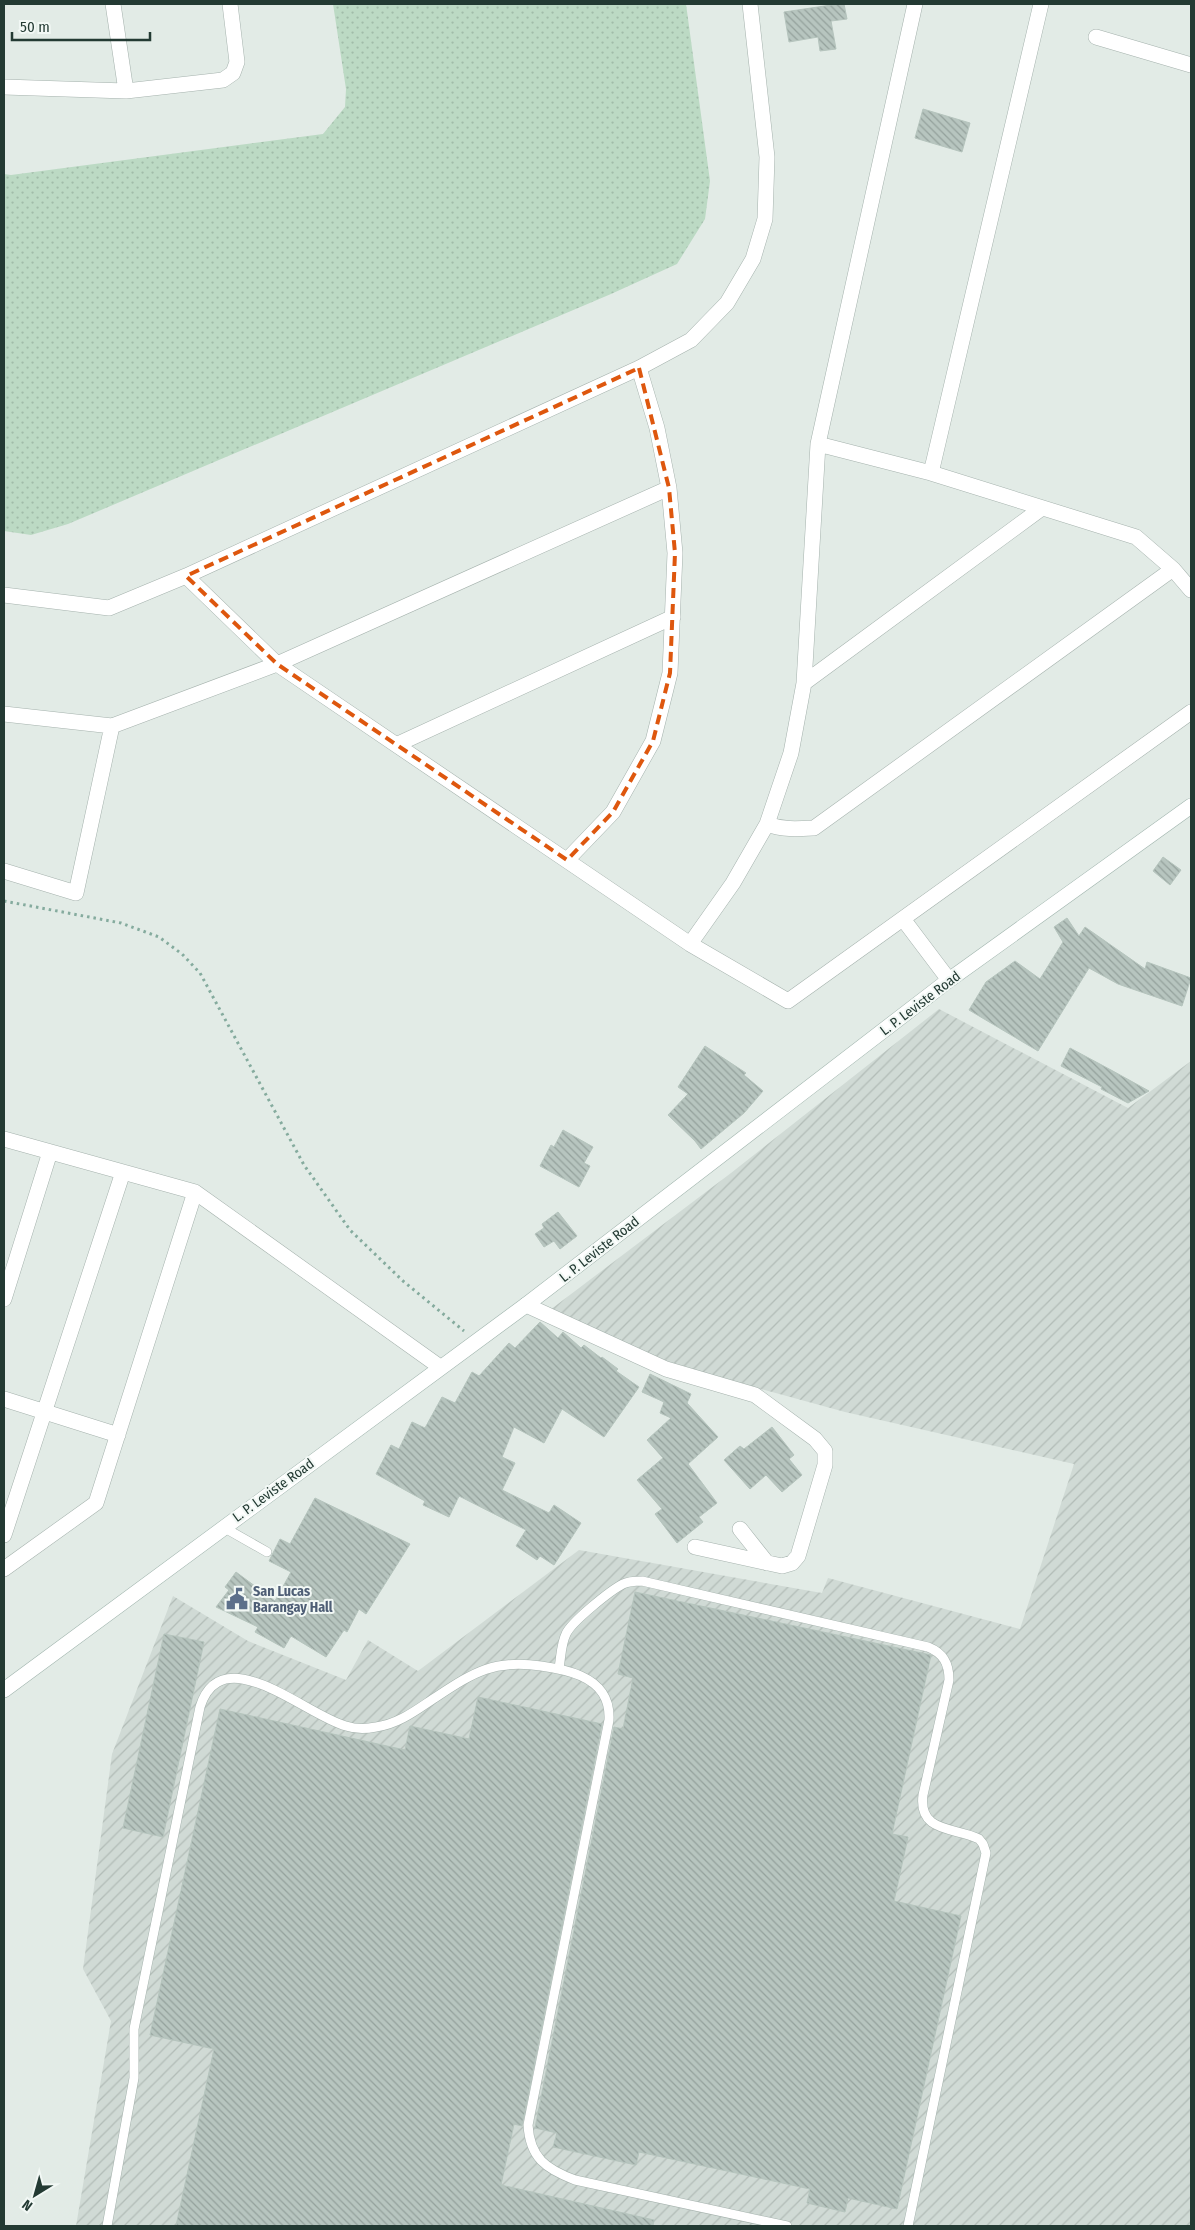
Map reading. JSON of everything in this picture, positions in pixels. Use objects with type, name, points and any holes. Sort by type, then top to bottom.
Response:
[{"type":"street","points":[[112,4],[126,91]]},
{"type":"street","points":[[4,87],[126,91],[223,80],[233,73],[237,62],[230,4]]},
{"type":"street","points":[[4,595],[109,608],[186,576],[639,368],[692,340],[727,303],[754,259],[765,219],[767,157],[750,4]]},
{"type":"street","points":[[690,944],[733,883],[767,824],[791,754],[804,683],[818,444],[915,4]]},
{"type":"street","points":[[931,473],[1041,4]]},
{"type":"street","points":[[1096,37],[1191,65]]},
{"type":"street","points":[[567,860],[613,812],[653,742],[670,673],[675,553],[669,488],[657,428],[639,368]]},
{"type":"street","points":[[818,444],[931,473],[1136,537],[1173,569],[1191,590]]},
{"type":"street","points":[[4,714],[112,726],[277,664],[669,488]]},
{"type":"street","points":[[804,683],[1042,508]]},
{"type":"street","points":[[767,824],[791,830],[814,828],[1173,569]]},
{"type":"street","points":[[186,576],[277,664],[398,744],[690,944],[788,1000],[1191,712]]},
{"type":"street","points":[[398,744],[673,617]]},
{"type":"street","points":[[4,871],[76,893],[112,726]]},
{"type":"street","name":"L. P. Leviste Road","points":[[4,1690],[526,1305],[949,980],[1191,806]]},
{"type":"street","points":[[903,919],[949,980]]},
{"type":"street","points":[[4,1139],[195,1192],[440,1368]]},
{"type":"street","points":[[4,1299],[50,1152]]},
{"type":"street","points":[[4,1535],[124,1172]]},
{"type":"street","points":[[4,1569],[96,1503],[195,1192]]},
{"type":"street","points":[[526,1305],[666,1369],[755,1396],[820,1444],[827,1458],[798,1556],[792,1564],[787,1566],[767,1563],[695,1547]]},
{"type":"street","points":[[4,1399],[118,1435]]},
{"type":"street","points":[[740,1529],[767,1563]]},
{"type":"lane","points":[[223,1527],[267,1552]]},
{"type":"lane","points":[[559,1668],[565,1635],[569,1628],[576,1620],[623,1584],[633,1581],[642,1581],[928,1647],[940,1653],[944,1658],[948,1665],[949,1680],[923,1795],[923,1807],[928,1819],[935,1825],[979,1839],[986,1853],[908,2226]]},
{"type":"lane","points":[[107,2226],[134,2078],[134,2030],[200,1707],[206,1694],[222,1680],[243,1678],[260,1684],[337,1723],[355,1728],[375,1728],[407,1716],[462,1680],[495,1665],[523,1664],[559,1668],[585,1678],[604,1693],[608,1700],[610,1720],[528,2125],[529,2142],[537,2157],[547,2166],[562,2175],[576,2180],[787,2226]]},
{"type":"path","points":[[4,900],[121,923],[159,937],[182,954],[200,973],[304,1165],[350,1230],[403,1280],[476,1341]]},
{"type":"highlighted area","points":[[639,368],[669,488],[675,553],[670,673],[653,741],[613,812],[567,860],[277,664],[186,576]]},
{"type":"shaded area","points":[[939,1009],[1128,1108],[1191,1061],[1191,2226],[76,2226],[111,2021],[83,1969],[112,1754],[173,1596],[248,1641],[346,1680],[368,1640],[418,1671],[579,1550],[822,1593],[828,1578],[1020,1629],[1074,1464],[845,1412],[669,1364],[550,1310],[731,1173]]},
{"type":"green space","points":[[333,4],[686,4],[710,181],[705,219],[677,264],[611,294],[68,524],[31,535],[4,531],[4,174],[11,175],[323,134],[345,107],[346,89]]},
{"type":"building","points":[[844,4],[847,19],[831,21],[836,49],[820,51],[818,37],[789,42],[784,12]]},
{"type":"building","points":[[923,109],[970,123],[962,152],[915,138]]},
{"type":"building","points":[[1163,857],[1181,870],[1170,885],[1153,871]]},
{"type":"building","points":[[1067,918],[1079,936],[1085,927],[1145,969],[1147,962],[1191,978],[1182,1006],[1118,984],[1089,968],[1038,1051],[969,1010],[986,982],[1015,961],[1040,979],[1063,942],[1054,927]]},
{"type":"building","points":[[705,1046],[746,1073],[744,1075],[763,1091],[744,1113],[701,1149],[668,1115],[688,1094],[678,1087]]},
{"type":"building","points":[[1070,1048],[1149,1091],[1128,1103],[1101,1089],[1102,1087],[1061,1066]]},
{"type":"building","points":[[563,1130],[593,1147],[584,1163],[590,1166],[579,1187],[540,1166],[551,1145],[554,1147]]},
{"type":"building","points":[[558,1212],[577,1236],[560,1249],[554,1241],[544,1247],[535,1234],[544,1228],[542,1224]]},
{"type":"building","points":[[540,1322],[558,1338],[563,1332],[581,1348],[584,1345],[618,1369],[616,1371],[639,1387],[604,1437],[562,1409],[544,1443],[514,1427],[502,1457],[515,1463],[502,1490],[549,1513],[554,1505],[581,1523],[554,1565],[540,1556],[537,1560],[516,1546],[526,1530],[459,1496],[449,1517],[423,1505],[425,1501],[376,1474],[391,1445],[399,1449],[412,1422],[425,1428],[442,1397],[455,1403],[472,1372],[479,1376],[509,1343],[515,1348]]},
{"type":"building","points":[[650,1374],[691,1394],[687,1403],[718,1437],[688,1464],[717,1503],[699,1517],[703,1522],[677,1543],[655,1514],[662,1509],[637,1480],[663,1458],[647,1440],[671,1418],[660,1413],[664,1402],[642,1392]]},
{"type":"building","points":[[772,1427],[794,1455],[789,1459],[802,1475],[782,1492],[766,1475],[750,1489],[724,1460],[740,1446],[744,1449]]},
{"type":"building","points":[[315,1498],[410,1544],[366,1614],[359,1609],[347,1632],[344,1630],[326,1657],[291,1636],[284,1648],[255,1632],[258,1627],[216,1607],[229,1590],[225,1587],[236,1572],[275,1601],[291,1572],[269,1561],[280,1539],[290,1544]]},
{"type":"building","points":[[635,1592],[931,1655],[892,1834],[908,1837],[894,1901],[961,1916],[897,2209],[848,2198],[845,2212],[807,2203],[810,2189],[639,2152],[636,2165],[553,2147],[557,2133],[535,2128],[614,1727],[623,1729],[633,1678],[618,1674]]},
{"type":"building","points":[[164,1634],[204,1642],[163,1837],[123,1828]]},
{"type":"building","points":[[478,1697],[602,1724],[522,2126],[514,2124],[501,2185],[654,2220],[653,2226],[176,2226],[214,2049],[150,2035],[220,1709],[405,1750],[410,1726],[469,1739]]},
{"type":"place","name":"San Lucas Barangay Hall","points":[[237,1599]]}]
